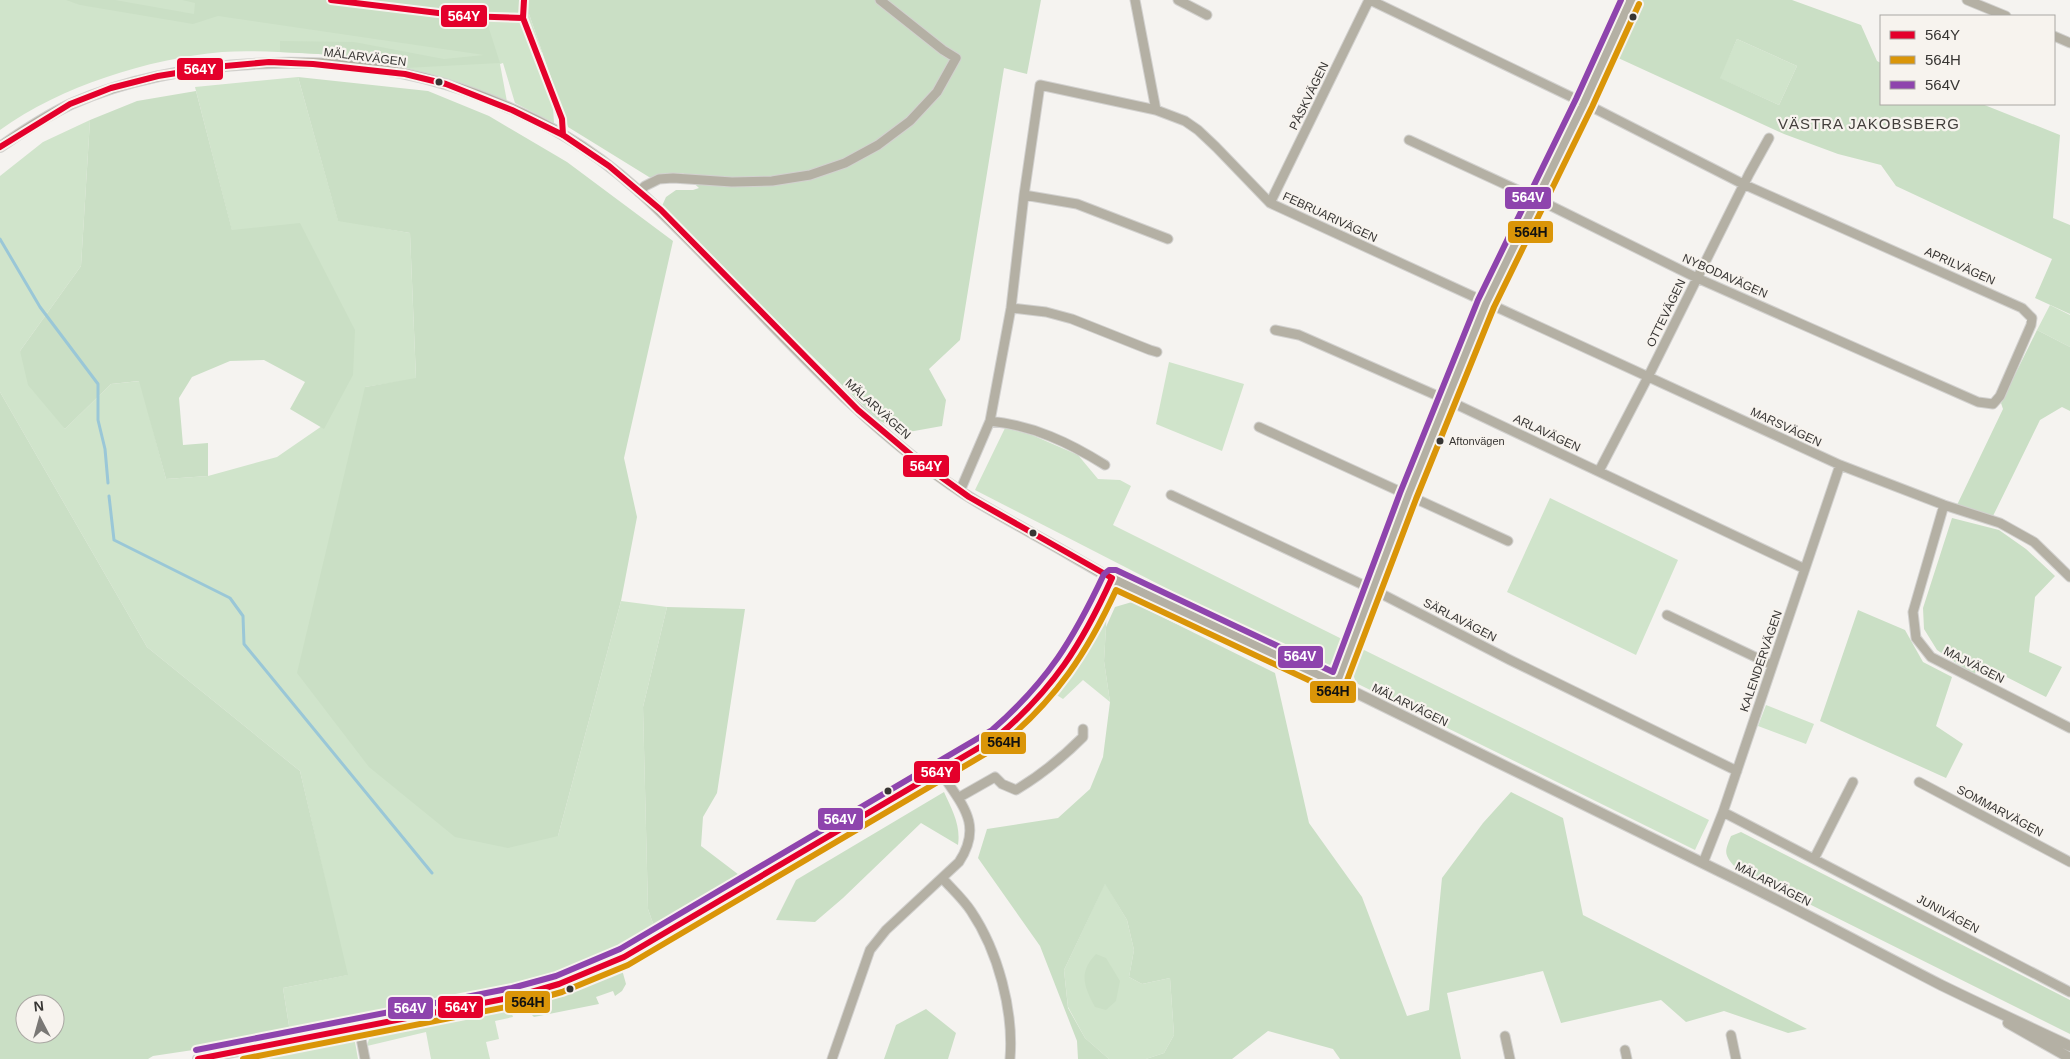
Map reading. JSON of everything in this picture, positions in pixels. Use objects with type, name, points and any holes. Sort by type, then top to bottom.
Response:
[{"type":"street","points":[[639,192],[644,186],[659,179],[772,182],[810,175],[845,163],[878,145],[910,121],[937,92],[956,58],[943,50],[880,0]]},
{"type":"street","points":[[1135,0],[1156,110]]},
{"type":"street","points":[[1178,0],[1207,15]]},
{"type":"street","name":"APRILVÄGEN","points":[[1370,0],[1584,103],[1744,184],[2022,308],[2032,318],[2031,325],[2015,363]]},
{"type":"street","name":"PÅSKVÄGEN","points":[[1270,203],[1370,0]]},
{"type":"street","points":[[1338,684],[1408,496],[1486,303],[1584,103],[1631,0]]},
{"type":"street","points":[[1968,0],[2004,15]]},
{"type":"street","points":[[2055,36],[2070,43]]},
{"type":"street","name":"MÄLARVÄGEN","points":[[0,147],[70,104],[111,88],[158,76],[214,67],[270,62],[322,64],[405,74],[446,84],[495,103],[564,135],[609,166],[661,210],[858,410],[916,459],[960,491],[1112,578],[1338,684],[1703,863],[1946,988],[2070,1046]]},
{"type":"street","name":"FEBRUARIVÄGEN","points":[[1024,195],[1040,85],[1156,110],[1185,121],[1198,130],[1270,203],[1486,303]]},
{"type":"street","name":"OTTEVÄGEN","points":[[1599,471],[1769,138]]},
{"type":"street","name":"NYBODAVÄGEN","points":[[1409,140],[1537,199],[1697,278],[1978,402],[1993,404],[2000,396],[2015,363]]},
{"type":"street","points":[[960,491],[990,421],[1011,308],[1024,195],[1077,204],[1168,239]]},
{"type":"street","name":"MARSVÄGEN","points":[[1486,303],[1840,465],[1944,505],[2000,524],[2034,542],[2070,577]]},
{"type":"street","points":[[1011,308],[1046,312],[1072,319],[1158,352]]},
{"type":"street","name":"ARLAVÄGEN","points":[[1275,330],[1299,335],[1447,400],[1805,569]]},
{"type":"street","points":[[990,421],[1015,424],[1053,436],[1104,465]]},
{"type":"street","points":[[1259,427],[1508,541]]},
{"type":"street","name":"KALENDERVÄGEN","points":[[1703,863],[1723,812],[1840,465]]},
{"type":"street","name":"SÄRLAVÄGEN","points":[[1171,495],[1374,590],[1510,660],[1737,771]]},
{"type":"street","name":"MAJVÄGEN","points":[[1944,505],[1913,612],[1916,638],[1932,657],[2070,728]]},
{"type":"street","points":[[198,1059],[224,1057],[514,997],[558,984],[624,957],[997,737],[1040,697],[1073,652],[1112,578]]},
{"type":"street","points":[[1667,616],[1772,665]]},
{"type":"street","points":[[958,798],[995,778],[1002,784],[1016,790],[1037,778],[1062,758],[1083,737],[1083,729]]},
{"type":"street","points":[[832,1059],[870,950],[886,930],[959,862],[968,848],[970,833],[968,815],[940,771]]},
{"type":"street","points":[[1814,859],[1853,782]]},
{"type":"street","name":"SOMMARVÄGEN","points":[[1919,782],[2070,862]]},
{"type":"street","name":"JUNIVÄGEN","points":[[1723,812],[2070,992]]},
{"type":"street","points":[[943,878],[970,911],[990,947],[1006,999],[1011,1027],[1010,1059]]},
{"type":"street","name":"MÄLARVÄGEN","points":[[1946,988],[2070,1058]]},
{"type":"street","points":[[359,1028],[365,1059]]},
{"type":"street","points":[[1731,1035],[1736,1059]]},
{"type":"street","points":[[1505,1036],[1510,1059]]},
{"type":"green space","points":[[0,0],[529,0],[529,14],[542,52],[535,55],[553,107],[554,123],[515,103],[503,63],[500,64],[508,107],[432,77],[381,62],[328,55],[242,51],[222,52],[165,61],[106,77],[50,100],[0,130]]},
{"type":"green space","points":[[66,0],[115,0],[194,14],[195,3],[182,0],[1041,0],[1027,74],[1004,68],[960,340],[929,369],[946,400],[942,426],[903,433],[878,420],[716,263],[662,206],[666,197],[676,190],[699,188],[683,173],[661,179],[649,177],[568,127],[529,14],[514,12],[486,19],[500,63],[405,68],[338,55],[280,52],[280,41],[354,42],[444,59],[484,55],[218,16],[193,24],[80,5]]},
{"type":"green space","points":[[1642,0],[1792,0],[1861,25],[1877,61],[1880,62],[1880,105],[1985,105],[2060,135],[2053,218],[2070,225],[2070,314],[2035,298],[2052,259],[1896,186],[1881,165],[1838,154],[1784,134],[1616,57]],"holes":[[[1737,39],[1797,66],[1779,105],[1720,78]]]},
{"type":"green space","points":[[1737,39],[1797,66],[1779,105],[1719,78]]},
{"type":"green space","points":[[298,77],[338,220],[410,233],[416,379],[365,387],[558,836],[621,601],[667,607],[643,707],[648,909],[656,932],[580,967],[533,983],[442,1003],[290,1032],[283,988],[347,975],[300,771],[147,647],[0,392],[0,176],[43,142],[90,120],[81,266],[20,351],[65,429],[111,384],[140,381],[166,479],[208,476],[277,457],[322,426],[350,372],[232,231],[195,87]]},
{"type":"green space","points":[[298,77],[428,91],[489,116],[567,162],[673,241],[624,458],[637,517],[621,601],[558,836],[508,848],[455,837],[369,767],[297,673],[365,387],[416,378],[410,233],[338,221]]},
{"type":"green space","points":[[196,91],[232,230],[300,223],[355,330],[353,375],[324,429],[290,409],[305,382],[264,360],[230,361],[192,377],[179,398],[183,445],[208,443],[208,476],[166,479],[139,381],[111,384],[65,429],[28,385],[20,351],[81,266],[90,120],[137,101]]},
{"type":"green space","points":[[2050,305],[2070,315],[2070,347],[2037,330]]},
{"type":"green space","points":[[2037,330],[2070,347],[2070,411],[2062,407],[2040,420],[1993,516],[1957,505],[2003,409],[2001,403]]},
{"type":"green space","points":[[1169,362],[1244,384],[1222,451],[1156,424]]},
{"type":"green space","points":[[0,392],[147,647],[300,771],[348,975],[283,988],[290,1032],[233,1044],[153,1056],[148,1059],[0,1059]]},
{"type":"green space","points":[[1005,428],[1032,435],[1078,455],[1098,479],[1120,480],[1131,486],[1113,525],[1346,641],[1339,660],[1326,667],[1310,662],[975,490]]},
{"type":"green space","points":[[1550,498],[1678,560],[1636,655],[1507,592]]},
{"type":"green space","points":[[1952,518],[1999,530],[2026,549],[2055,576],[2035,597],[2029,652],[2062,667],[2046,697],[1981,664],[1974,675],[1937,650],[1924,629],[1923,608]]},
{"type":"green space","points":[[1116,589],[1107,610],[1104,661],[1110,702],[1083,680],[1063,699],[1055,694],[1027,723],[986,754],[983,749],[1022,720],[1109,595]]},
{"type":"green space","points":[[1132,602],[1275,673],[1309,823],[1362,897],[1407,1016],[1429,1010],[1442,878],[1483,823],[1511,792],[1563,818],[1583,915],[1807,1029],[1788,1033],[1724,1011],[1686,1022],[1661,1000],[1561,1023],[1543,971],[1447,993],[1461,1059],[1340,1059],[1333,1049],[1268,1031],[1232,1059],[1146,1059],[1164,1053],[1174,1035],[1170,978],[1142,984],[1129,977],[1134,950],[1127,920],[1105,884],[1064,970],[1068,1008],[1085,1038],[1109,1059],[1078,1059],[1077,1041],[1040,946],[978,858],[987,829],[1058,818],[1090,789],[1103,757],[1110,702],[1104,661],[1106,627],[1115,607]]},
{"type":"green space","points":[[667,607],[745,609],[717,793],[703,817],[701,846],[747,881],[656,932],[648,909],[643,707]]},
{"type":"green space","points":[[1858,610],[1905,630],[1923,662],[1952,677],[1936,726],[1963,744],[1946,778],[1820,721]]},
{"type":"green space","points":[[1358,647],[1709,820],[1695,850],[1356,683],[1351,668]]},
{"type":"green space","points":[[1766,705],[1814,724],[1806,744],[1758,726]]},
{"type":"green space","points":[[929,782],[936,783],[793,870],[785,868]]},
{"type":"green space","points":[[944,792],[957,824],[958,845],[921,823],[843,898],[815,922],[776,920],[796,880]]},
{"type":"green space","points":[[1741,832],[2070,1000],[2070,1034],[1735,867],[1728,859],[1726,849],[1731,836]]},
{"type":"green space","points":[[1105,883],[1127,920],[1134,950],[1129,977],[1142,984],[1170,978],[1174,1035],[1164,1053],[1146,1059],[1109,1059],[1085,1038],[1068,1007],[1064,970]]},
{"type":"green space","points":[[1096,954],[1106,958],[1120,981],[1116,1001],[1106,1010],[1095,1007],[1086,986],[1085,974],[1087,967]]},
{"type":"green space","points":[[621,966],[626,984],[622,991],[615,996],[613,991],[596,997],[599,1004],[534,1017],[522,999],[575,985]]},
{"type":"green space","points":[[510,1008],[513,1017],[495,1021],[499,1039],[486,1042],[490,1059],[431,1059],[426,1032],[367,1046],[369,1039],[375,1032]]},
{"type":"green space","points":[[926,1009],[956,1033],[948,1059],[884,1059],[896,1025]]},
{"type":"green space","points":[[348,1039],[355,1042],[358,1059],[241,1059]]},
{"type":"waterway","points":[[0,239],[40,307],[98,384],[98,420],[105,449],[108,483]]},
{"type":"waterway","points":[[109,496],[114,540],[230,598],[243,616],[244,644],[432,873]]},
{"type":"transit line","name":"564Y","points":[[331,0],[463,16],[523,18]]},
{"type":"transit line","name":"564Y","points":[[524,0],[523,18],[562,119],[563,135]]},
{"type":"transit line","name":"564V","points":[[196,1050],[512,988],[556,976],[620,949],[992,730],[1012,712],[1044,677],[1070,639],[1104,574],[1109,570],[1116,570],[1333,672],[1400,493],[1478,300],[1576,99],[1621,0]]},
{"type":"transit line","name":"564H","points":[[243,1059],[516,1005],[562,992],[628,965],[1002,744],[1039,710],[1068,674],[1094,634],[1116,590],[1334,692],[1343,691],[1416,499],[1494,307],[1592,107],[1639,4]]},
{"type":"transit line","name":"564Y","points":[[0,147],[70,104],[111,88],[158,76],[214,67],[269,62],[313,64],[405,74],[446,84],[512,110],[563,135],[609,166],[661,210],[858,410],[916,459],[969,497],[1112,578]]},
{"type":"transit line","name":"564Y","points":[[198,1059],[514,997],[559,984],[624,957],[997,737],[1035,701],[1064,665],[1089,625],[1112,578]]},
{"type":"place","name":"Aftonvägen","points":[[1440,441]]},
{"type":"district","name":"VÄSTRA JAKOBSBERG","points":[[1869,123]]}]
